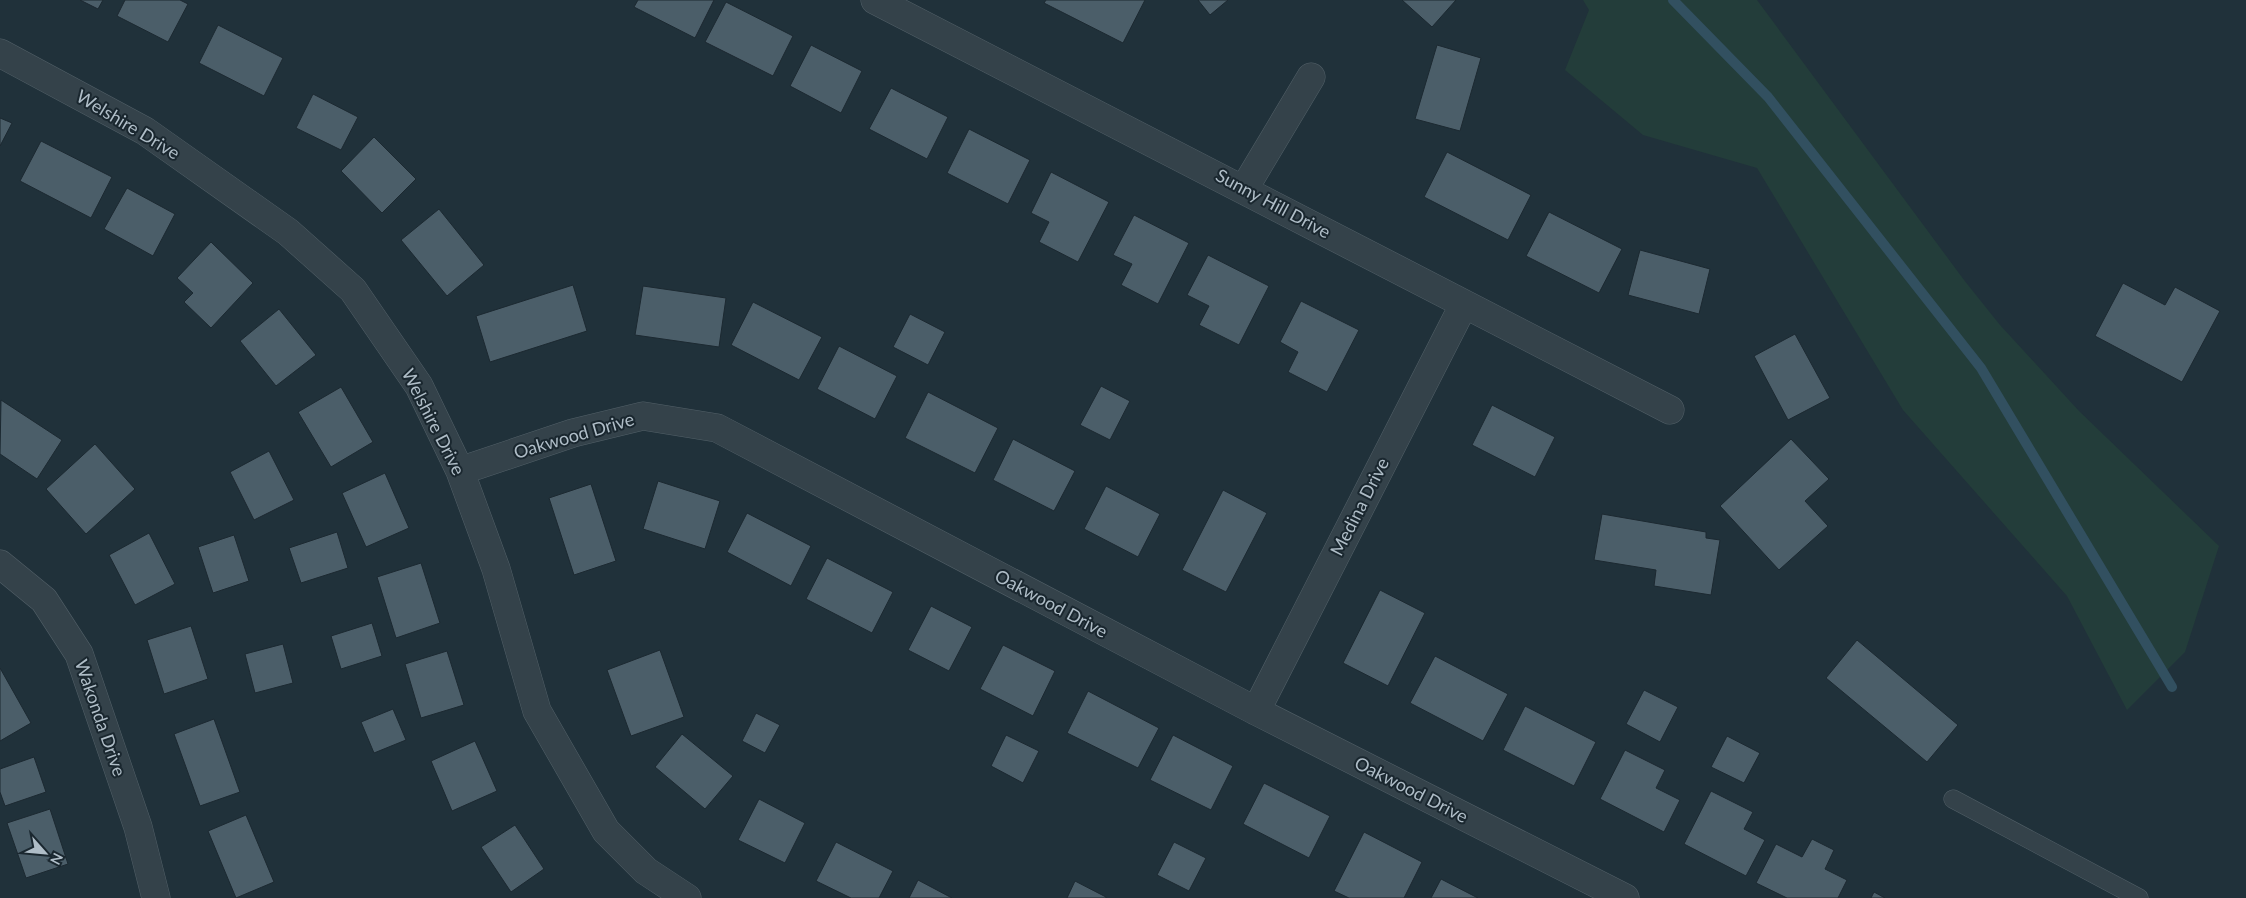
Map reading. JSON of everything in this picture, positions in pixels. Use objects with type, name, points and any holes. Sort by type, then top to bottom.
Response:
[{"type":"street","name":"Sunny Hill Drive","points":[[875,0],[1244,188],[1670,410]]},
{"type":"street","name":"Welshire Drive","points":[[0,53],[145,131],[288,232],[353,290],[419,386],[460,471],[496,569],[537,710],[606,831],[646,871],[687,898]]},
{"type":"street","points":[[1244,188],[1311,77]]},
{"type":"street","name":"Medina Drive","points":[[1256,711],[1464,304]]},
{"type":"street","name":"Oakwood Drive","points":[[460,471],[573,432],[644,416],[717,428],[1256,711],[1625,898]]},
{"type":"street","name":"Wakonda Drive","points":[[0,564],[44,600],[79,654],[138,827],[156,898]]},
{"type":"lane","points":[[1953,799],[2138,898]]},
{"type":"green space","points":[[1583,0],[1757,0],[1964,280],[2000,325],[2079,411],[2219,546],[2185,652],[2127,710],[2067,596],[1903,410],[1757,168],[1643,135],[1565,70],[1589,10]]},
{"type":"building","points":[[80,0],[103,0],[98,9]]},
{"type":"building","points":[[125,0],[180,0],[188,4],[168,42],[117,16]]},
{"type":"building","points":[[638,0],[714,0],[695,38],[634,7]]},
{"type":"building","points":[[1046,0],[1145,0],[1123,43],[1044,3]]},
{"type":"building","points":[[1198,0],[1228,0],[1210,15]]},
{"type":"building","points":[[1402,0],[1456,0],[1432,27]]},
{"type":"building","points":[[726,2],[793,36],[773,76],[705,42]]},
{"type":"building","points":[[218,25],[283,58],[264,96],[199,63]]},
{"type":"building","points":[[811,45],[862,71],[841,113],[790,86]]},
{"type":"building","points":[[1437,45],[1481,58],[1460,131],[1415,119]]},
{"type":"building","points":[[891,88],[948,117],[927,159],[869,129]]},
{"type":"building","points":[[313,94],[358,117],[341,150],[296,128]]},
{"type":"building","points":[[0,118],[12,123],[0,146]]},
{"type":"building","points":[[969,129],[1030,160],[1008,204],[947,173]]},
{"type":"building","points":[[374,137],[416,179],[382,213],[341,171]]},
{"type":"building","points":[[41,141],[112,177],[91,218],[20,181]]},
{"type":"building","points":[[1447,152],[1531,195],[1508,240],[1424,197]]},
{"type":"building","points":[[1051,172],[1109,202],[1078,262],[1039,242],[1049,222],[1031,213]]},
{"type":"building","points":[[127,188],[175,214],[153,256],[104,229]]},
{"type":"building","points":[[439,209],[484,265],[447,296],[401,240]]},
{"type":"building","points":[[1549,212],[1622,249],[1599,293],[1526,256]]},
{"type":"building","points":[[1134,215],[1189,243],[1158,304],[1121,285],[1132,264],[1113,255]]},
{"type":"building","points":[[211,242],[253,283],[211,328],[184,302],[193,293],[177,278]]},
{"type":"building","points":[[1640,250],[1710,269],[1699,314],[1628,295]]},
{"type":"building","points":[[1208,255],[1269,286],[1239,345],[1199,325],[1209,306],[1187,295]]},
{"type":"building","points":[[2123,283],[2165,305],[2175,287],[2220,311],[2182,382],[2095,336]]},
{"type":"building","points":[[573,285],[587,331],[490,362],[476,316]]},
{"type":"building","points":[[643,286],[726,298],[719,347],[635,335]]},
{"type":"building","points":[[1301,301],[1359,330],[1327,392],[1288,372],[1298,352],[1280,342]]},
{"type":"building","points":[[753,302],[822,337],[799,380],[731,345]]},
{"type":"building","points":[[279,309],[316,355],[276,386],[240,341]]},
{"type":"building","points":[[910,314],[945,332],[928,365],[893,347]]},
{"type":"building","points":[[1795,334],[1830,398],[1788,420],[1754,356]]},
{"type":"building","points":[[839,346],[897,376],[875,419],[817,389]]},
{"type":"building","points":[[1101,386],[1130,401],[1110,440],[1080,425]]},
{"type":"building","points":[[341,387],[373,442],[331,467],[298,412]]},
{"type":"building","points":[[928,392],[998,428],[975,473],[905,438]]},
{"type":"building","points":[[1,400],[62,440],[37,479],[0,454]]},
{"type":"building","points":[[1492,405],[1555,437],[1535,477],[1472,445]]},
{"type":"building","points":[[1013,439],[1075,471],[1054,511],[993,480]]},
{"type":"building","points":[[1791,439],[1829,479],[1805,501],[1828,526],[1779,570],[1720,506]]},
{"type":"building","points":[[95,444],[135,489],[86,534],[46,489]]},
{"type":"building","points":[[269,451],[294,500],[254,520],[230,472]]},
{"type":"building","points":[[385,473],[409,528],[366,547],[342,493]]},
{"type":"building","points":[[658,481],[720,501],[705,549],[643,529]]},
{"type":"building","points":[[591,484],[616,561],[574,575],[549,498]]},
{"type":"building","points":[[1106,486],[1160,514],[1138,557],[1084,529]]},
{"type":"building","points":[[1223,490],[1267,513],[1226,592],[1182,570]]},
{"type":"building","points":[[747,513],[811,546],[791,586],[727,552]]},
{"type":"building","points":[[1602,514],[1706,532],[1706,538],[1720,540],[1711,595],[1654,586],[1656,570],[1594,560]]},
{"type":"building","points":[[337,532],[348,568],[301,583],[289,548]]},
{"type":"building","points":[[149,533],[175,584],[135,605],[109,555]]},
{"type":"building","points":[[234,535],[249,581],[213,593],[198,547]]},
{"type":"building","points":[[827,558],[893,592],[872,633],[806,599]]},
{"type":"building","points":[[421,563],[440,623],[396,638],[377,577]]},
{"type":"building","points":[[1380,590],[1425,613],[1388,686],[1343,663]]},
{"type":"building","points":[[931,606],[972,627],[949,671],[908,650]]},
{"type":"building","points":[[372,623],[382,656],[341,669],[331,636]]},
{"type":"building","points":[[191,626],[208,679],[164,694],[147,640]]},
{"type":"building","points":[[1857,640],[1958,725],[1927,762],[1826,678]]},
{"type":"building","points":[[283,644],[293,683],[255,693],[245,654]]},
{"type":"building","points":[[1003,645],[1055,671],[1033,716],[980,689]]},
{"type":"building","points":[[660,650],[684,717],[631,736],[607,670]]},
{"type":"building","points":[[447,651],[464,705],[421,718],[405,664]]},
{"type":"building","points":[[1435,656],[1508,694],[1483,741],[1410,703]]},
{"type":"building","points":[[0,668],[31,723],[0,741]]},
{"type":"building","points":[[1644,690],[1678,707],[1660,742],[1626,724]]},
{"type":"building","points":[[1088,691],[1159,728],[1138,768],[1067,733]]},
{"type":"building","points":[[1525,706],[1596,742],[1574,786],[1503,750]]},
{"type":"building","points":[[393,709],[406,740],[374,753],[361,722]]},
{"type":"building","points":[[756,713],[780,725],[765,753],[742,741]]},
{"type":"building","points":[[214,719],[240,792],[200,806],[174,734]]},
{"type":"building","points":[[682,734],[733,776],[705,809],[655,767]]},
{"type":"building","points":[[1006,735],[1039,751],[1023,783],[991,766]]},
{"type":"building","points":[[1173,735],[1233,766],[1211,810],[1150,780]]},
{"type":"building","points":[[1727,736],[1760,753],[1744,783],[1711,767]]},
{"type":"building","points":[[475,741],[497,791],[452,811],[431,761]]},
{"type":"building","points":[[1625,750],[1665,770],[1656,788],[1680,800],[1664,832],[1600,799]]},
{"type":"building","points":[[34,757],[46,792],[5,806],[0,792],[0,769]]},
{"type":"building","points":[[1264,783],[1330,816],[1309,858],[1243,824]]},
{"type":"building","points":[[1711,791],[1753,812],[1744,829],[1765,840],[1746,876],[1684,844]]},
{"type":"building","points":[[759,799],[805,823],[785,863],[738,840]]},
{"type":"building","points":[[50,809],[68,864],[26,878],[7,823]]},
{"type":"building","points":[[246,815],[274,882],[236,898],[208,831]]},
{"type":"building","points":[[515,825],[544,869],[511,892],[481,847]]},
{"type":"building","points":[[1364,832],[1422,862],[1404,898],[1349,898],[1334,891]]},
{"type":"building","points":[[1812,839],[1834,850],[1825,869],[1847,880],[1838,898],[1787,898],[1756,883],[1776,844],[1802,857]]},
{"type":"building","points":[[836,842],[893,871],[879,898],[851,898],[816,881]]},
{"type":"building","points":[[1174,842],[1206,858],[1189,891],[1157,875]]},
{"type":"building","points":[[1441,879],[1478,898],[1431,898]]},
{"type":"building","points":[[918,880],[952,898],[909,898]]},
{"type":"building","points":[[1075,881],[1106,897],[1106,898],[1067,898]]},
{"type":"building","points":[[1874,892],[1885,898],[1871,898]]},
{"type":"waterway","points":[[1673,0],[1768,97],[1981,368],[2172,687]]}]
